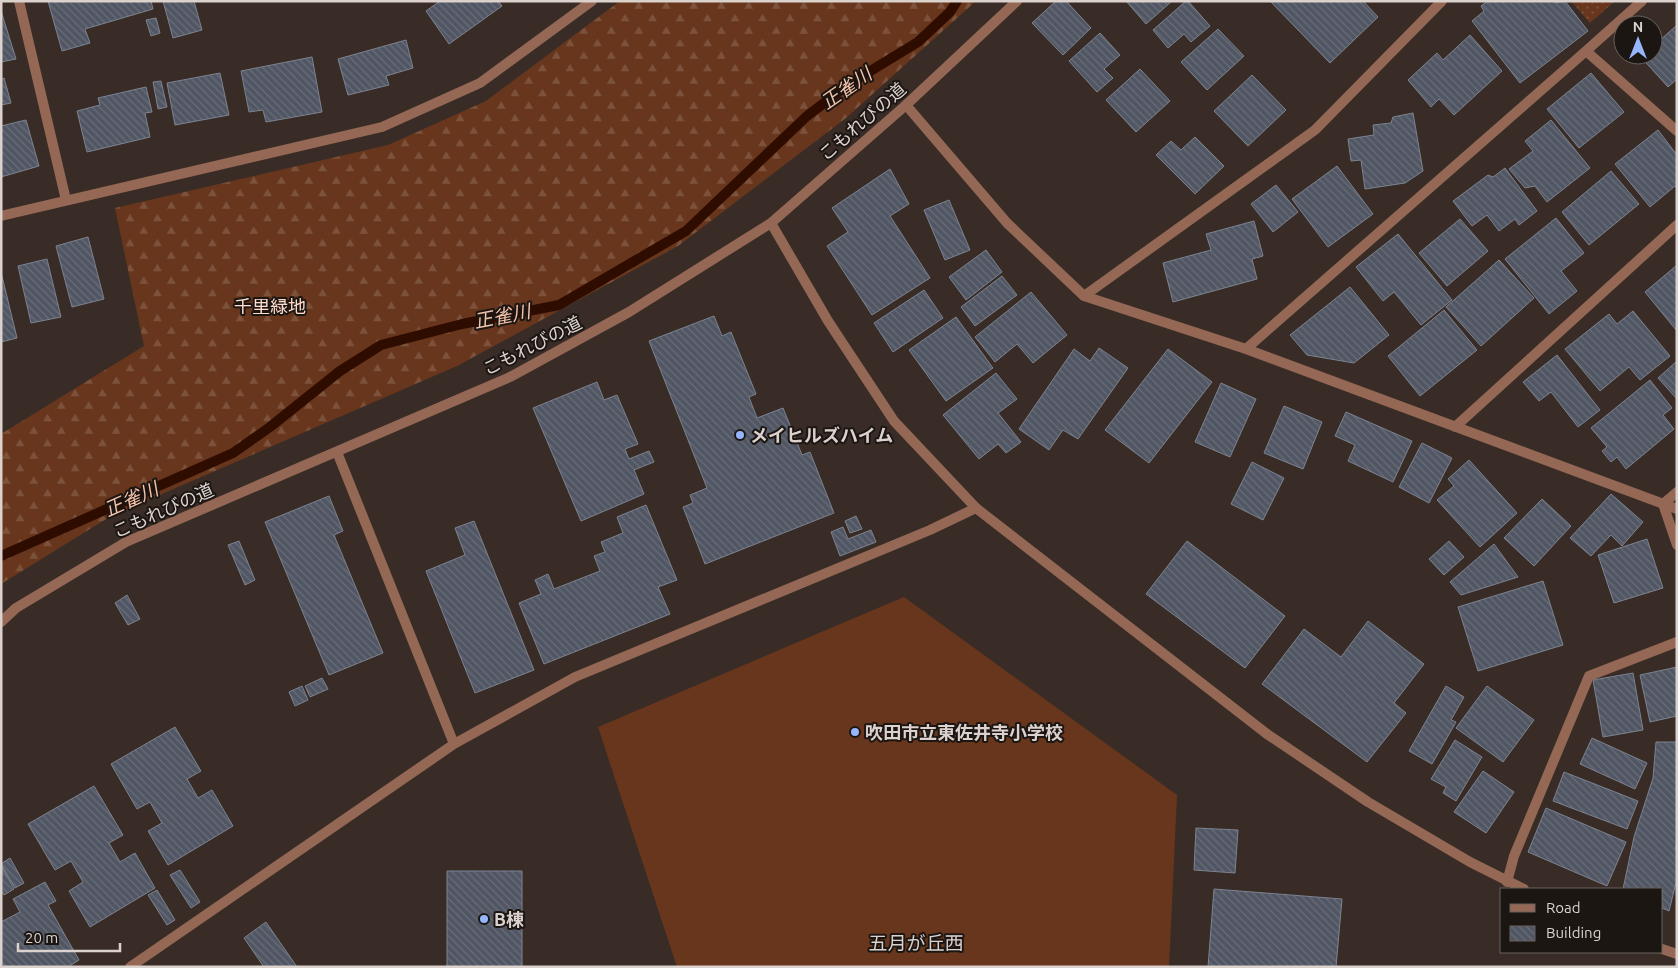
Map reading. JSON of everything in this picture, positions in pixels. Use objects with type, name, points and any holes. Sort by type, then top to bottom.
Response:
[{"type":"street","points":[[19,1],[66,200]]},
{"type":"street","points":[[1,216],[382,127],[480,83],[592,1]]},
{"type":"street","name":"こもれびの道","points":[[1,622],[16,608],[126,542],[510,377],[629,312],[771,223],[906,105],[1017,1]]},
{"type":"street","points":[[1084,296],[1315,130],[1442,1]]},
{"type":"street","points":[[1246,349],[1642,1]]},
{"type":"street","points":[[1586,51],[1677,131]]},
{"type":"street","points":[[906,105],[1007,223],[1084,296],[1246,349],[1677,509]]},
{"type":"street","points":[[771,223],[828,321],[894,421],[976,508],[1267,734],[1368,802],[1470,862],[1522,888]]},
{"type":"street","points":[[1455,427],[1677,224]]},
{"type":"street","points":[[337,452],[454,744]]},
{"type":"street","points":[[1663,504],[1677,492]]},
{"type":"street","points":[[1663,504],[1677,545]]},
{"type":"street","points":[[130,967],[454,744],[575,677],[921,534],[976,508]]},
{"type":"street","points":[[1508,882],[1514,856],[1589,676],[1677,642]]},
{"type":"street","points":[[1663,949],[1677,954]]},
{"type":"green space","name":"千里緑地","points":[[620,1],[976,1],[846,118],[678,246],[457,366],[111,516],[1,584],[1,434],[144,346],[115,208],[388,145],[486,101]]},
{"type":"green space","points":[[1571,1],[1615,1],[1590,23]]},
{"type":"green space","name":"吹田市立東佐井寺小学校","points":[[904,597],[1177,795],[1169,967],[677,967],[598,727]]},
{"type":"building","points":[[48,1],[151,1],[153,9],[85,29],[90,43],[62,51]]},
{"type":"building","points":[[163,1],[194,1],[202,30],[173,38]]},
{"type":"building","points":[[440,1],[498,1],[502,6],[449,44],[426,11]]},
{"type":"building","points":[[1056,1],[1066,1],[1091,28],[1063,55],[1032,23]]},
{"type":"building","points":[[1126,1],[1172,1],[1146,24]]},
{"type":"building","points":[[1186,1],[1210,26],[1191,42],[1184,34],[1168,48],[1153,30]]},
{"type":"building","points":[[1270,1],[1363,1],[1378,17],[1330,63]]},
{"type":"building","points":[[1488,1],[1554,1],[1555,3],[1565,1],[1588,31],[1520,83],[1472,21],[1484,11],[1481,6]]},
{"type":"building","points":[[1,11],[16,59],[1,62]]},
{"type":"building","points":[[156,18],[160,33],[151,36],[146,20]]},
{"type":"building","points":[[1677,25],[1677,79],[1668,87],[1648,65],[1663,65],[1663,37]]},
{"type":"building","points":[[1218,29],[1244,56],[1207,90],[1181,62]]},
{"type":"building","points":[[1100,33],[1120,55],[1104,69],[1113,78],[1097,92],[1069,61]]},
{"type":"building","points":[[1470,35],[1502,71],[1454,115],[1439,99],[1431,107],[1408,80],[1437,53],[1443,60]]},
{"type":"building","points":[[406,40],[413,68],[386,76],[389,85],[348,95],[338,59]]},
{"type":"building","points":[[312,57],[322,112],[266,122],[263,110],[249,112],[241,71]]},
{"type":"building","points":[[1140,69],[1170,101],[1136,132],[1106,100]]},
{"type":"building","points":[[220,73],[229,115],[175,125],[167,83]]},
{"type":"building","points":[[1591,73],[1624,112],[1579,148],[1547,109]]},
{"type":"building","points":[[1252,75],[1286,110],[1248,146],[1214,111]]},
{"type":"building","points":[[4,78],[11,103],[1,105],[1,79]]},
{"type":"building","points":[[161,81],[167,107],[158,109],[153,82]]},
{"type":"building","points":[[146,87],[152,112],[145,113],[150,137],[87,152],[77,111],[100,105],[98,98]]},
{"type":"building","points":[[1413,113],[1423,171],[1405,183],[1365,189],[1361,160],[1351,161],[1348,139],[1374,135],[1373,125],[1391,123],[1393,117]]},
{"type":"building","points":[[26,120],[39,166],[1,177],[1,126]]},
{"type":"building","points":[[1551,120],[1590,168],[1547,202],[1535,186],[1525,188],[1509,169],[1533,151],[1525,141]]},
{"type":"building","points":[[1658,130],[1677,155],[1677,188],[1675,186],[1650,207],[1615,164]]},
{"type":"building","points":[[1195,137],[1224,166],[1195,194],[1156,155],[1171,141],[1181,150]]},
{"type":"building","points":[[1337,166],[1373,214],[1328,247],[1292,199]]},
{"type":"building","points":[[1505,168],[1537,211],[1519,225],[1515,219],[1499,231],[1487,215],[1472,226],[1453,201],[1488,175],[1493,177]]},
{"type":"building","points":[[890,169],[909,204],[890,216],[930,278],[872,315],[827,246],[848,232],[832,208]]},
{"type":"building","points":[[1611,171],[1639,204],[1589,245],[1562,212]]},
{"type":"building","points":[[1276,185],[1298,212],[1273,232],[1251,204]]},
{"type":"building","points":[[949,200],[970,250],[945,260],[924,210]]},
{"type":"building","points":[[1556,218],[1584,253],[1561,271],[1577,291],[1549,314],[1505,259]]},
{"type":"building","points":[[1460,219],[1488,251],[1447,286],[1419,253]]},
{"type":"building","points":[[1254,221],[1263,256],[1252,259],[1257,279],[1173,302],[1163,263],[1211,250],[1206,234]]},
{"type":"building","points":[[1398,234],[1452,300],[1421,325],[1394,292],[1383,301],[1356,267]]},
{"type":"building","points":[[88,237],[104,299],[72,307],[56,246]]},
{"type":"building","points":[[986,250],[1002,272],[966,300],[949,277]]},
{"type":"building","points":[[47,259],[61,317],[31,323],[18,266]]},
{"type":"building","points":[[1499,260],[1534,298],[1481,346],[1446,307]]},
{"type":"building","points":[[1677,265],[1677,330],[1676,330],[1645,292]]},
{"type":"building","points":[[1,272],[17,338],[1,342]]},
{"type":"building","points":[[1002,276],[1017,295],[975,326],[961,307]]},
{"type":"building","points":[[1350,287],[1389,335],[1354,363],[1307,355],[1290,335]]},
{"type":"building","points":[[924,290],[943,318],[893,352],[874,323]]},
{"type":"building","points":[[1031,292],[1067,335],[1033,363],[1017,344],[995,362],[975,337]]},
{"type":"building","points":[[1444,310],[1477,350],[1420,396],[1388,356]]},
{"type":"building","points":[[1633,311],[1670,356],[1640,380],[1629,367],[1600,391],[1565,349],[1609,314],[1617,324]]},
{"type":"building","name":"メイヒルズハイム","points":[[714,316],[722,336],[731,332],[756,394],[749,397],[757,418],[783,408],[802,455],[810,452],[834,513],[705,564],[683,507],[693,503],[690,495],[707,488],[649,341]]},
{"type":"building","points":[[956,317],[993,368],[946,401],[909,350]]},
{"type":"building","points":[[1099,348],[1128,368],[1078,439],[1063,430],[1049,450],[1019,429],[1074,349],[1090,361]]},
{"type":"building","points":[[1168,349],[1212,382],[1149,463],[1105,430]]},
{"type":"building","points":[[1557,355],[1600,410],[1578,427],[1551,392],[1539,401],[1523,382]]},
{"type":"building","points":[[1677,361],[1677,399],[1658,378]]},
{"type":"building","points":[[996,373],[1017,399],[998,413],[1021,442],[1006,453],[998,444],[979,459],[943,415]]},
{"type":"building","points":[[1650,380],[1672,408],[1663,415],[1674,429],[1626,469],[1617,457],[1611,462],[1602,451],[1607,447],[1591,428]]},
{"type":"building","points":[[597,382],[604,400],[617,395],[638,444],[625,449],[629,459],[649,451],[654,462],[634,470],[644,494],[581,521],[533,408]]},
{"type":"building","points":[[1221,383],[1256,399],[1230,457],[1195,442]]},
{"type":"building","points":[[1284,406],[1322,422],[1303,469],[1264,453]]},
{"type":"building","points":[[1346,412],[1412,441],[1393,482],[1348,461],[1355,445],[1335,436]]},
{"type":"building","points":[[1422,443],[1452,458],[1429,503],[1399,487]]},
{"type":"building","points":[[1469,460],[1517,513],[1480,547],[1437,500],[1454,486],[1448,479]]},
{"type":"building","points":[[1252,462],[1284,478],[1263,520],[1231,504]]},
{"type":"building","points":[[1611,494],[1643,522],[1622,546],[1611,535],[1591,556],[1570,538]]},
{"type":"building","points":[[329,496],[343,531],[334,535],[383,653],[329,675],[265,522]]},
{"type":"building","points":[[1542,499],[1571,526],[1534,566],[1504,538]]},
{"type":"building","points":[[646,505],[677,580],[658,587],[670,614],[544,664],[519,603],[541,594],[535,580],[548,574],[554,589],[600,571],[594,556],[605,552],[601,542],[623,533],[617,517]]},
{"type":"building","points":[[856,516],[862,529],[850,533],[845,521]]},
{"type":"building","points":[[474,521],[534,670],[475,693],[426,571],[465,555],[455,528]]},
{"type":"building","points":[[843,527],[848,539],[871,530],[876,542],[840,556],[831,532]]},
{"type":"building","points":[[1647,539],[1663,588],[1614,603],[1598,555]]},
{"type":"building","points":[[239,541],[255,580],[245,585],[228,545]]},
{"type":"building","points":[[1187,541],[1285,616],[1245,668],[1146,594]]},
{"type":"building","points":[[1449,541],[1464,557],[1444,575],[1429,559]]},
{"type":"building","points":[[1494,544],[1518,577],[1461,595],[1450,582]]},
{"type":"building","points":[[1543,581],[1563,645],[1478,671],[1458,607]]},
{"type":"building","points":[[127,595],[140,619],[128,625],[115,603]]},
{"type":"building","points":[[1368,621],[1424,664],[1394,703],[1406,713],[1367,762],[1262,684],[1304,629],[1341,657]]},
{"type":"building","points":[[1677,667],[1677,716],[1650,722],[1640,675]]},
{"type":"building","points":[[1633,673],[1643,730],[1603,737],[1593,680]]},
{"type":"building","points":[[322,678],[328,689],[310,697],[305,686]]},
{"type":"building","points":[[302,686],[308,700],[295,706],[289,692]]},
{"type":"building","points":[[1446,686],[1464,697],[1451,720],[1456,722],[1432,764],[1409,751]]},
{"type":"building","points":[[1487,686],[1534,720],[1503,762],[1456,728]]},
{"type":"building","points":[[175,727],[201,771],[187,779],[198,798],[212,790],[233,826],[168,865],[148,831],[162,823],[150,802],[137,809],[111,764]]},
{"type":"building","points":[[1592,738],[1647,763],[1635,789],[1580,764]]},
{"type":"building","points":[[1455,740],[1482,757],[1456,801],[1443,793],[1446,787],[1431,779]]},
{"type":"building","points":[[1656,742],[1677,742],[1677,841],[1675,849],[1677,849],[1677,879],[1669,911],[1663,908],[1663,888],[1623,888],[1634,837],[1653,778]]},
{"type":"building","points":[[1483,771],[1514,792],[1486,833],[1454,812]]},
{"type":"building","points":[[1564,772],[1638,801],[1627,829],[1553,801]]},
{"type":"building","points":[[94,786],[123,835],[109,843],[120,862],[135,853],[155,888],[90,927],[69,891],[83,882],[71,861],[55,870],[28,824]]},
{"type":"building","points":[[1546,808],[1626,842],[1607,886],[1528,852]]},
{"type":"building","points":[[1196,828],[1238,830],[1235,873],[1194,870]]},
{"type":"building","points":[[10,858],[24,883],[15,888],[1,864]]},
{"type":"building","points":[[2,867],[14,889],[4,895],[1,890]]},
{"type":"building","points":[[180,870],[200,902],[191,908],[170,875]]},
{"type":"building","name":"B棟","points":[[447,871],[522,871],[522,967],[447,967]]},
{"type":"building","points":[[45,882],[56,901],[48,905],[79,960],[68,967],[1,967],[1,922],[20,912],[13,899]]},
{"type":"building","points":[[1214,889],[1342,899],[1336,967],[1208,967]]},
{"type":"building","points":[[157,890],[175,920],[167,925],[148,895]]},
{"type":"building","points":[[266,922],[297,967],[264,967],[244,938]]},
{"type":"waterway","name":"正雀川","points":[[1,556],[233,453],[270,427],[340,371],[381,345],[462,324],[559,305],[686,231],[807,116],[849,84],[918,42],[950,12],[957,1]]},
{"type":"place","name":"メイヒルズハイム","points":[[740,435]]},
{"type":"place","name":"吹田市立東佐井寺小学校","points":[[855,732]]},
{"type":"place","name":"B棟","points":[[484,919]]},
{"type":"district","name":"五月が丘西","points":[[916,943]]}]
